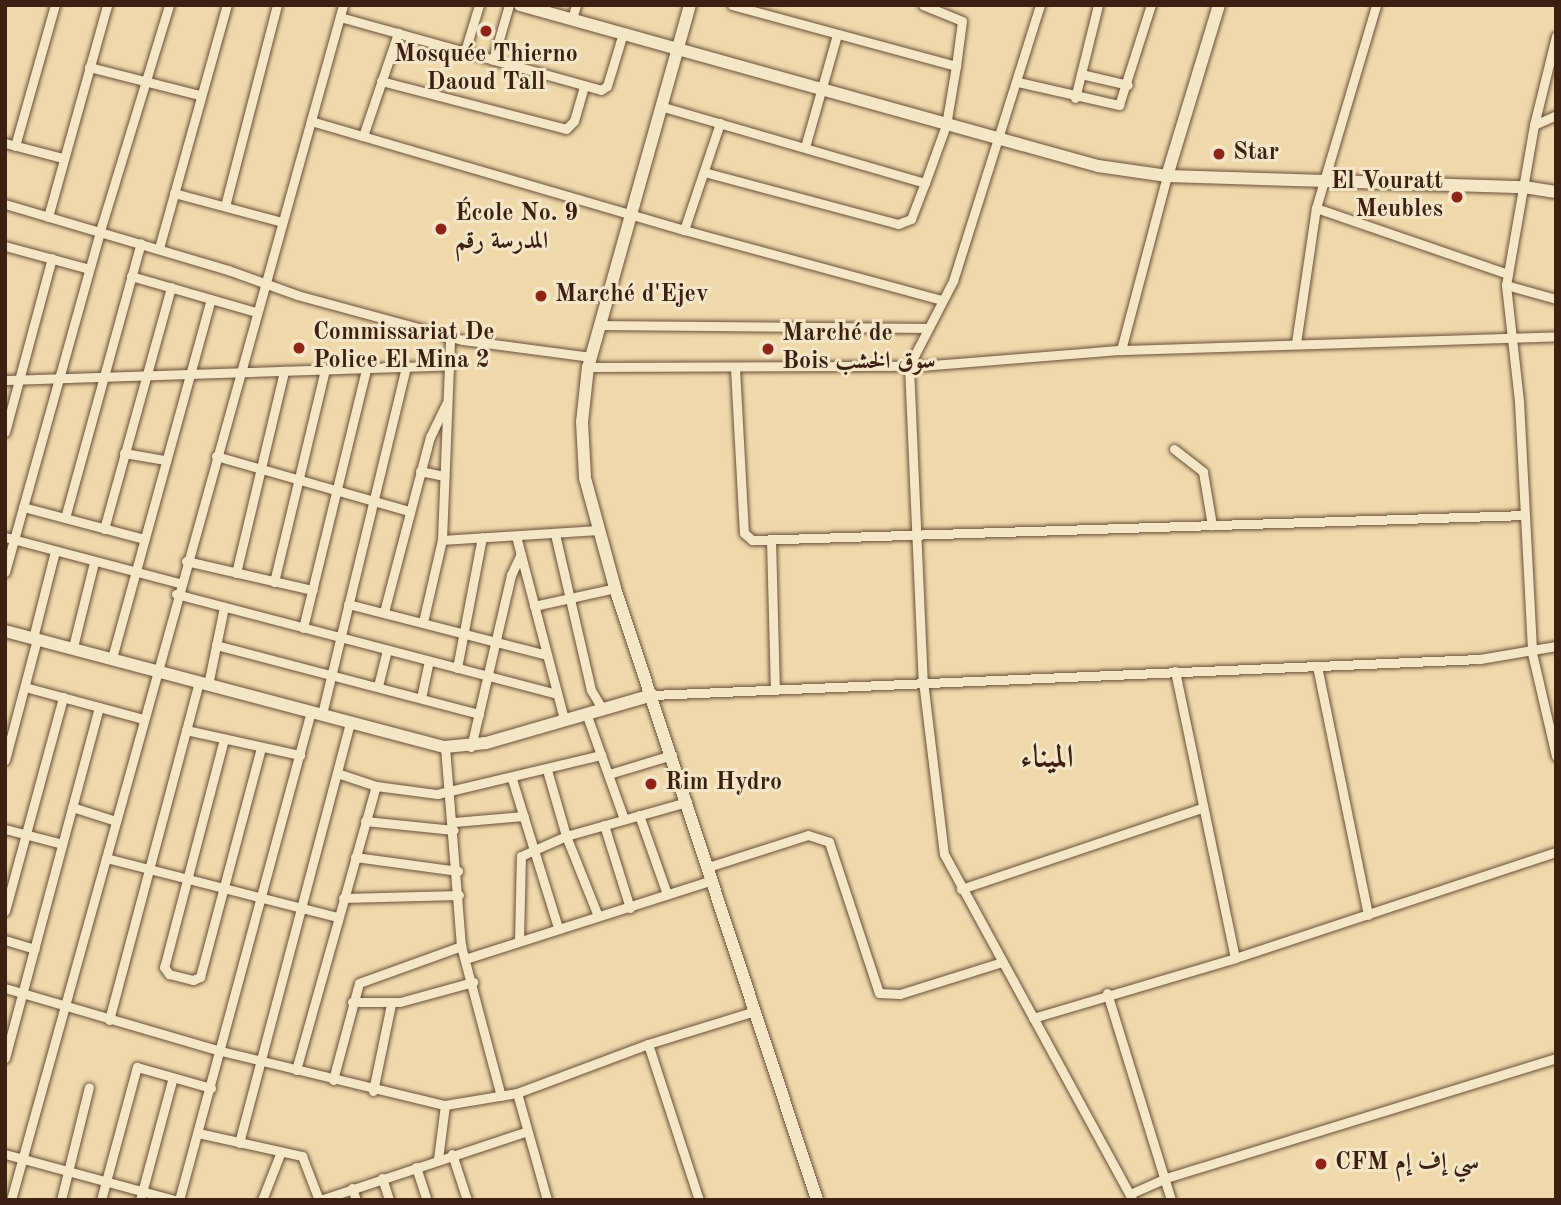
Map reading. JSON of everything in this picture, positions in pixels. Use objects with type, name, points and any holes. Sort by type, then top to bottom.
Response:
[{"type":"main road","points":[[520,5],[1098,166],[1167,176],[1324,183],[1524,187],[1556,192]]},
{"type":"main road","points":[[690,5],[589,362],[582,444],[598,530],[615,588],[817,1200]]},
{"type":"main road","points":[[1167,176],[1219,5]]},
{"type":"main road","points":[[5,631],[112,657],[445,747],[471,747],[652,695]]},
{"type":"street","points":[[55,5],[10,144],[62,158]]},
{"type":"street","points":[[48,216],[62,158],[107,5]]},
{"type":"street","points":[[5,572],[10,538],[23,508],[100,231],[169,5]]},
{"type":"street","points":[[159,248],[227,5]]},
{"type":"street","points":[[225,206],[276,5]]},
{"type":"street","points":[[11,1200],[158,671],[179,583],[343,5]]},
{"type":"street","points":[[465,51],[479,5]]},
{"type":"street","points":[[492,60],[509,5]]},
{"type":"street","points":[[572,19],[576,5]]},
{"type":"street","points":[[732,5],[748,7],[837,35],[957,66]]},
{"type":"street","points":[[704,172],[904,224],[911,219],[946,125],[962,22],[923,5]]},
{"type":"street","points":[[1040,5],[1001,140],[942,300],[909,366],[923,681],[936,817],[944,854],[961,889],[1132,1197],[1163,1179],[1556,1058]]},
{"type":"street","points":[[1076,98],[1098,5]]},
{"type":"street","points":[[1017,82],[1116,106],[1122,102],[1128,85],[1151,5]]},
{"type":"street","points":[[1296,343],[1316,208],[1376,5]]},
{"type":"street","points":[[340,17],[601,90],[607,86],[623,33]]},
{"type":"street","points":[[363,136],[398,33]]},
{"type":"street","points":[[805,147],[837,35]]},
{"type":"street","points":[[1556,36],[1534,125],[1506,285],[1509,337],[1519,401],[1532,653],[1551,724],[1556,756]]},
{"type":"street","points":[[89,67],[200,95]]},
{"type":"street","points":[[1082,74],[1128,85]]},
{"type":"street","points":[[382,81],[566,129],[574,121],[584,86]]},
{"type":"street","points":[[660,106],[925,183]]},
{"type":"street","points":[[1534,125],[1556,114]]},
{"type":"street","points":[[310,121],[629,215],[942,300]]},
{"type":"street","points":[[684,230],[720,123]]},
{"type":"street","points":[[1121,350],[1167,176]]},
{"type":"street","points":[[174,193],[282,222]]},
{"type":"street","points":[[5,204],[159,248],[265,284],[450,337],[589,362],[735,368],[909,366],[1121,350],[1556,336]]},
{"type":"street","points":[[1316,208],[1508,274]]},
{"type":"street","points":[[65,518],[141,243]]},
{"type":"street","points":[[5,246],[89,270]]},
{"type":"street","points":[[5,432],[51,258]]},
{"type":"street","points":[[131,275],[256,312]]},
{"type":"street","points":[[1506,285],[1555,298]]},
{"type":"street","points":[[104,529],[171,287]]},
{"type":"street","points":[[112,657],[164,460],[211,299]]},
{"type":"street","points":[[600,325],[928,328]]},
{"type":"street","points":[[423,622],[442,540],[450,337]]},
{"type":"street","points":[[5,380],[449,365]]},
{"type":"street","points":[[5,1154],[141,1196],[177,1200],[211,1088],[300,755],[330,673],[407,368]]},
{"type":"street","points":[[735,368],[744,533],[752,540],[1524,515]]},
{"type":"street","points":[[303,628],[366,369]]},
{"type":"street","points":[[274,582],[325,370]]},
{"type":"street","points":[[236,573],[284,371]]},
{"type":"street","points":[[384,612],[420,471],[436,421],[447,403]]},
{"type":"street","points":[[1174,449],[1203,472],[1212,525]]},
{"type":"street","points":[[124,453],[164,460]]},
{"type":"street","points":[[216,456],[409,511]]},
{"type":"street","points":[[420,471],[444,475]]},
{"type":"street","points":[[23,508],[144,539]]},
{"type":"street","points":[[442,540],[598,530]]},
{"type":"street","points":[[555,534],[592,690],[602,708]]},
{"type":"street","points":[[516,536],[564,719]]},
{"type":"street","points":[[457,668],[482,537]]},
{"type":"street","points":[[10,538],[179,583]]},
{"type":"street","points":[[771,540],[775,688]]},
{"type":"street","points":[[5,760],[25,687],[55,551]]},
{"type":"street","points":[[471,747],[512,575],[521,554]]},
{"type":"street","points":[[186,561],[313,590]]},
{"type":"street","points":[[73,647],[94,562]]},
{"type":"street","points":[[534,606],[615,588]]},
{"type":"street","points":[[176,594],[557,694]]},
{"type":"street","points":[[348,604],[547,654]]},
{"type":"street","points":[[109,1020],[186,730],[216,645],[224,607]]},
{"type":"street","points":[[216,645],[479,714]]},
{"type":"street","points":[[652,695],[923,681],[1317,666],[1532,653],[1556,646]]},
{"type":"street","points":[[378,686],[387,650]]},
{"type":"street","points":[[421,698],[429,661]]},
{"type":"street","points":[[1317,666],[1368,915]]},
{"type":"street","points":[[1175,671],[1235,958]]},
{"type":"street","points":[[25,687],[144,719]]},
{"type":"street","points":[[5,911],[63,697]]},
{"type":"street","points":[[5,1058],[8,1034],[23,993],[99,707]]},
{"type":"street","points":[[586,713],[624,819]]},
{"type":"street","points":[[239,1143],[350,723]]},
{"type":"street","points":[[186,730],[300,755]]},
{"type":"street","points":[[224,739],[164,967],[169,974],[193,980],[200,977],[261,747]]},
{"type":"street","points":[[445,747],[452,793],[461,946],[473,982],[501,1096]]},
{"type":"street","points":[[337,773],[376,786],[422,795],[452,793],[601,755]]},
{"type":"street","points":[[609,774],[671,755]]},
{"type":"street","points":[[547,770],[566,836],[598,916]]},
{"type":"street","points":[[512,779],[558,928]]},
{"type":"street","points":[[296,1070],[376,786]]},
{"type":"street","points":[[519,941],[520,858],[566,836],[687,802]]},
{"type":"street","points":[[72,807],[116,821]]},
{"type":"street","points":[[961,889],[1202,808]]},
{"type":"street","points":[[639,815],[667,894]]},
{"type":"street","points":[[365,821],[454,826],[524,816]]},
{"type":"street","points":[[604,825],[630,908]]},
{"type":"street","points":[[5,829],[62,844]]},
{"type":"street","points":[[465,960],[558,928],[630,908],[808,835],[829,842],[879,993],[900,994],[1002,962]]},
{"type":"street","points":[[1033,1018],[1107,993],[1235,958],[1556,852]]},
{"type":"street","points":[[355,857],[457,871]]},
{"type":"street","points":[[106,858],[261,901],[337,917]]},
{"type":"street","points":[[344,898],[460,895]]},
{"type":"street","points":[[5,940],[35,949]]},
{"type":"street","points":[[333,1080],[352,1002],[363,979],[461,946]]},
{"type":"street","points":[[352,1002],[391,1004],[473,982]]},
{"type":"street","points":[[5,988],[221,1051],[373,1091],[445,1105],[517,1093],[648,1044],[755,1011]]},
{"type":"street","points":[[1107,993],[1171,1200]]},
{"type":"street","points":[[373,1091],[391,1004]]},
{"type":"street","points":[[648,1044],[699,1200]]},
{"type":"street","points":[[101,1200],[134,1070],[140,1067],[211,1088]]},
{"type":"street","points":[[141,1196],[173,1077]]},
{"type":"street","points":[[61,1200],[89,1087]]},
{"type":"street","points":[[517,1093],[525,1132],[547,1200]]},
{"type":"street","points":[[438,1159],[445,1105]]},
{"type":"street","points":[[198,1133],[306,1158],[319,1200],[525,1132]]},
{"type":"street","points":[[262,1200],[280,1154]]},
{"type":"street","points":[[452,1154],[467,1200]]},
{"type":"street","points":[[416,1167],[427,1200]]},
{"type":"street","points":[[382,1178],[389,1200]]},
{"type":"street","points":[[352,1188],[356,1200]]},
{"type":"place","name":"Mosquée Thierno Daoud Tall","points":[[486,31]]},
{"type":"place","name":"Star","points":[[1219,154]]},
{"type":"place","name":"El Vouratt Meubles","points":[[1457,197]]},
{"type":"place","name":"École No. 9 المدرسة رقم","points":[[441,229]]},
{"type":"place","name":"Marché d'Ejev","points":[[541,296]]},
{"type":"place","name":"Commissariat De Police El Mina 2","points":[[299,348]]},
{"type":"place","name":"Marché de Bois سوق الخشب","points":[[768,349]]},
{"type":"place","name":"Rim Hydro","points":[[651,784]]},
{"type":"place","name":"CFM سي إف إم","points":[[1321,1164]]},
{"type":"district","name":"الميناء","points":[[1047,759]]}]
